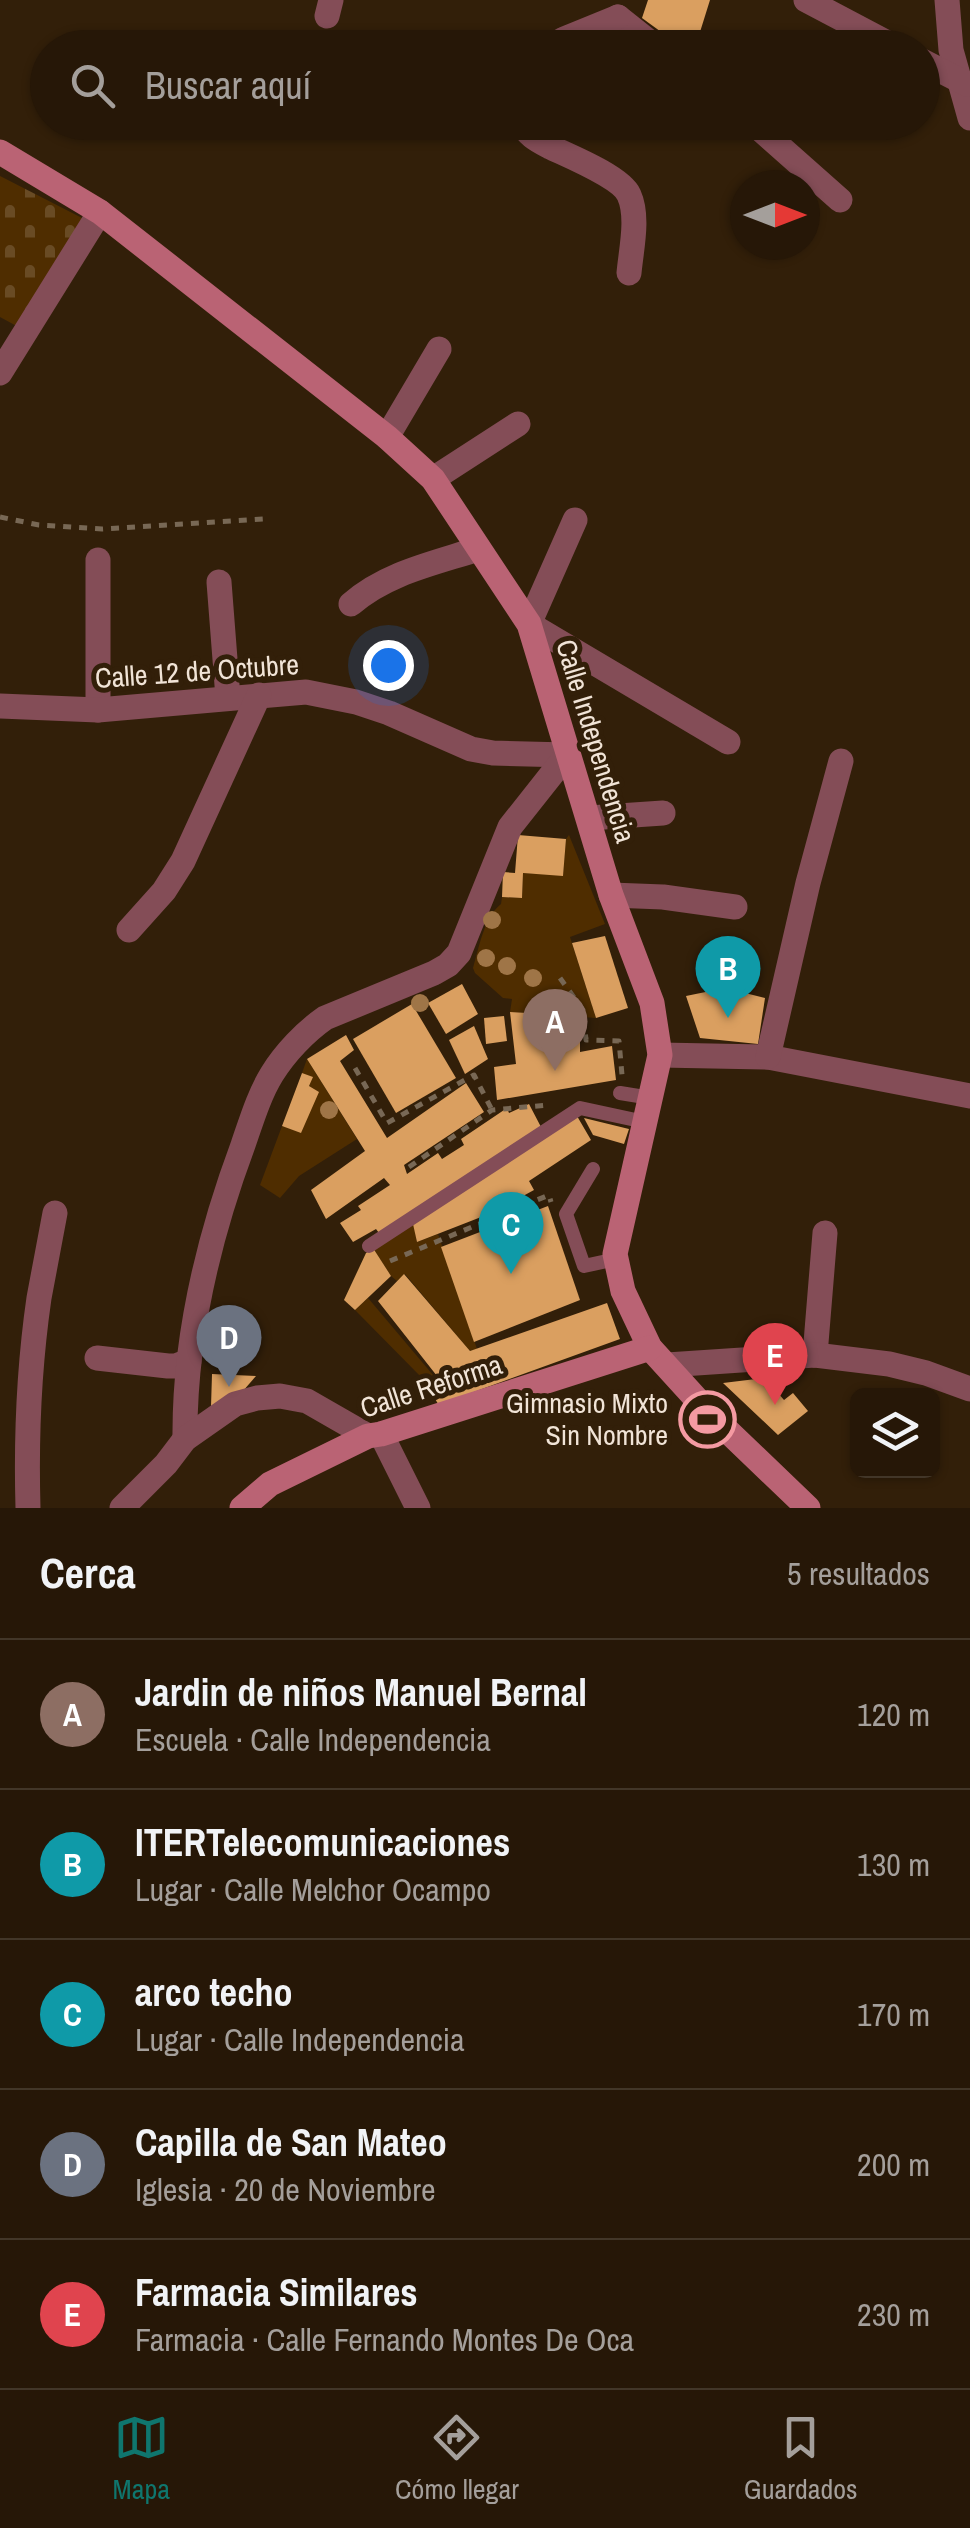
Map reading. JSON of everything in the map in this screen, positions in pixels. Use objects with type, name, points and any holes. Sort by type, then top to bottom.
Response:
[{"type":"street","points":[[806,0],[850,11],[874,30]]},
{"type":"street","points":[[947,0],[952,50],[964,83],[970,118]]},
{"type":"street","points":[[579,30],[620,8],[640,30]]},
{"type":"street","points":[[940,70],[964,83]]},
{"type":"street","points":[[538,140],[627,190],[632,202],[629,273]]},
{"type":"street","points":[[772,140],[840,200]]},
{"type":"street","name":"Calle Independencia","points":[[0,152],[100,212],[387,437],[432,478],[528,624],[611,895],[652,1003],[660,1054],[616,1259],[623,1291],[659,1356],[711,1415],[808,1508]]},
{"type":"street","points":[[0,374],[100,212]]},
{"type":"street","points":[[387,437],[438,348]]},
{"type":"street","points":[[432,478],[518,424]]},
{"type":"street","points":[[575,520],[528,624],[728,742]]},
{"type":"street","points":[[351,604],[365,591],[399,575],[478,549]]},
{"type":"street","points":[[98,560],[98,710]]},
{"type":"street","points":[[220,582],[228,698]]},
{"type":"street","name":"Calle 12 de Octubre","points":[[0,706],[98,710],[306,692],[356,702],[470,749],[567,755]]},
{"type":"street","points":[[129,930],[164,891],[183,861],[259,695]]},
{"type":"street","points":[[186,1440],[189,1361],[202,1282],[220,1214],[272,1074],[312,1027],[325,1018],[448,965],[459,953],[510,827],[567,755]]},
{"type":"street","points":[[768,1057],[841,761]]},
{"type":"street","points":[[589,818],[663,813]]},
{"type":"street","points":[[611,895],[735,906]]},
{"type":"street","points":[[660,1054],[768,1057],[970,1096]]},
{"type":"street","points":[[28,1508],[27,1452],[39,1299],[56,1213]]},
{"type":"street","points":[[815,1355],[825,1232]]},
{"type":"street","points":[[659,1356],[815,1355],[890,1364],[970,1390]]},
{"type":"street","name":"Calle Reforma","points":[[242,1508],[270,1484],[374,1435],[659,1356]]},
{"type":"street","points":[[97,1358],[168,1366],[189,1361]]},
{"type":"street","points":[[122,1508],[186,1440],[235,1404],[280,1396],[307,1401],[374,1435],[418,1508]]},
{"type":"lane","points":[[620,1094],[650,1101]]},
{"type":"lane","points":[[369,1246],[580,1108],[650,1101]]},
{"type":"lane","points":[[592,1169],[566,1214],[584,1266],[616,1259]]},
{"type":"path","points":[[0,516],[39,525],[102,529],[264,519]]},
{"type":"path","points":[[560,978],[583,1010],[586,1040],[619,1041],[623,1082],[650,1101]]},
{"type":"path","points":[[355,1068],[387,1124],[474,1074],[492,1110]]},
{"type":"path","points":[[409,1167],[492,1110],[532,1106]]},
{"type":"path","points":[[390,1262],[549,1195],[554,1212]]},
{"type":"green space","points":[[0,176],[82,218],[24,330],[0,317]]},
{"type":"green space","points":[[569,835],[605,924],[570,937],[596,1018],[510,1012],[512,999],[503,998],[473,968],[483,933],[502,897],[522,898],[523,873],[563,875]]},
{"type":"green space","points":[[307,1059],[357,1139],[299,1176],[280,1198],[260,1185],[282,1126],[301,1132],[318,1092],[309,1086],[312,1077],[302,1073]]},
{"type":"green space","points":[[413,1221],[417,1242],[438,1234],[477,1349],[470,1351],[405,1274],[397,1281],[391,1276],[373,1248]]},
{"type":"green space","points":[[368,1298],[433,1375],[425,1381],[355,1310]]},
{"type":"building","points":[[648,0],[710,0],[701,30],[658,30],[642,18]]},
{"type":"building","points":[[518,835],[566,839],[563,876],[523,873],[522,898],[502,897],[503,872],[515,873]]},
{"type":"building","points":[[605,936],[628,1008],[596,1018],[572,943]]},
{"type":"building","points":[[462,984],[478,1014],[446,1034],[428,1003]]},
{"type":"building","points":[[725,988],[765,998],[758,1044],[700,1038],[686,996]]},
{"type":"building","points":[[412,1004],[456,1078],[396,1113],[353,1039]]},
{"type":"building","points":[[510,1012],[580,1016],[580,1052],[612,1046],[616,1080],[497,1100],[494,1067],[516,1064]]},
{"type":"building","points":[[504,1016],[507,1041],[486,1044],[484,1018]]},
{"type":"building","points":[[474,1026],[488,1059],[465,1074],[449,1040]]},
{"type":"building","points":[[346,1035],[354,1050],[340,1061],[387,1138],[466,1083],[484,1112],[404,1165],[407,1174],[438,1153],[442,1159],[464,1145],[461,1139],[507,1108],[509,1113],[529,1104],[541,1127],[379,1233],[376,1229],[353,1242],[340,1223],[390,1185],[384,1178],[326,1219],[311,1190],[365,1151],[307,1059]]},
{"type":"building","points":[[302,1073],[313,1077],[309,1086],[319,1092],[301,1133],[282,1126]]},
{"type":"building","points":[[577,1116],[591,1140],[529,1181],[534,1190],[494,1212],[417,1242],[413,1224]]},
{"type":"building","points":[[584,1118],[629,1129],[624,1144],[593,1135]]},
{"type":"building","points":[[548,1206],[580,1300],[474,1342],[441,1247]]},
{"type":"building","points":[[373,1248],[391,1276],[355,1310],[344,1300],[366,1253]]},
{"type":"building","points":[[404,1274],[470,1351],[607,1303],[620,1339],[471,1393],[443,1412],[426,1384],[437,1376],[378,1301]]},
{"type":"building","points":[[212,1374],[256,1376],[243,1391],[211,1407]]},
{"type":"building","points":[[765,1378],[784,1400],[793,1393],[808,1411],[778,1435],[723,1383]]},
{"type":"place","name":"ITERTelecomunicaciones","points":[[728,1018]]},
{"type":"place","name":"Jardin de niños Manuel Bernal","points":[[555,1071]]},
{"type":"place","name":"arco techo","points":[[511,1274]]},
{"type":"place","name":"Capilla de San Mateo","points":[[229,1387]]},
{"type":"place","name":"Farmacia Similares","points":[[775,1405]]},
{"type":"place","name":"Gimnasio Mixto Sin Nombre","points":[[707,1419]]}]
